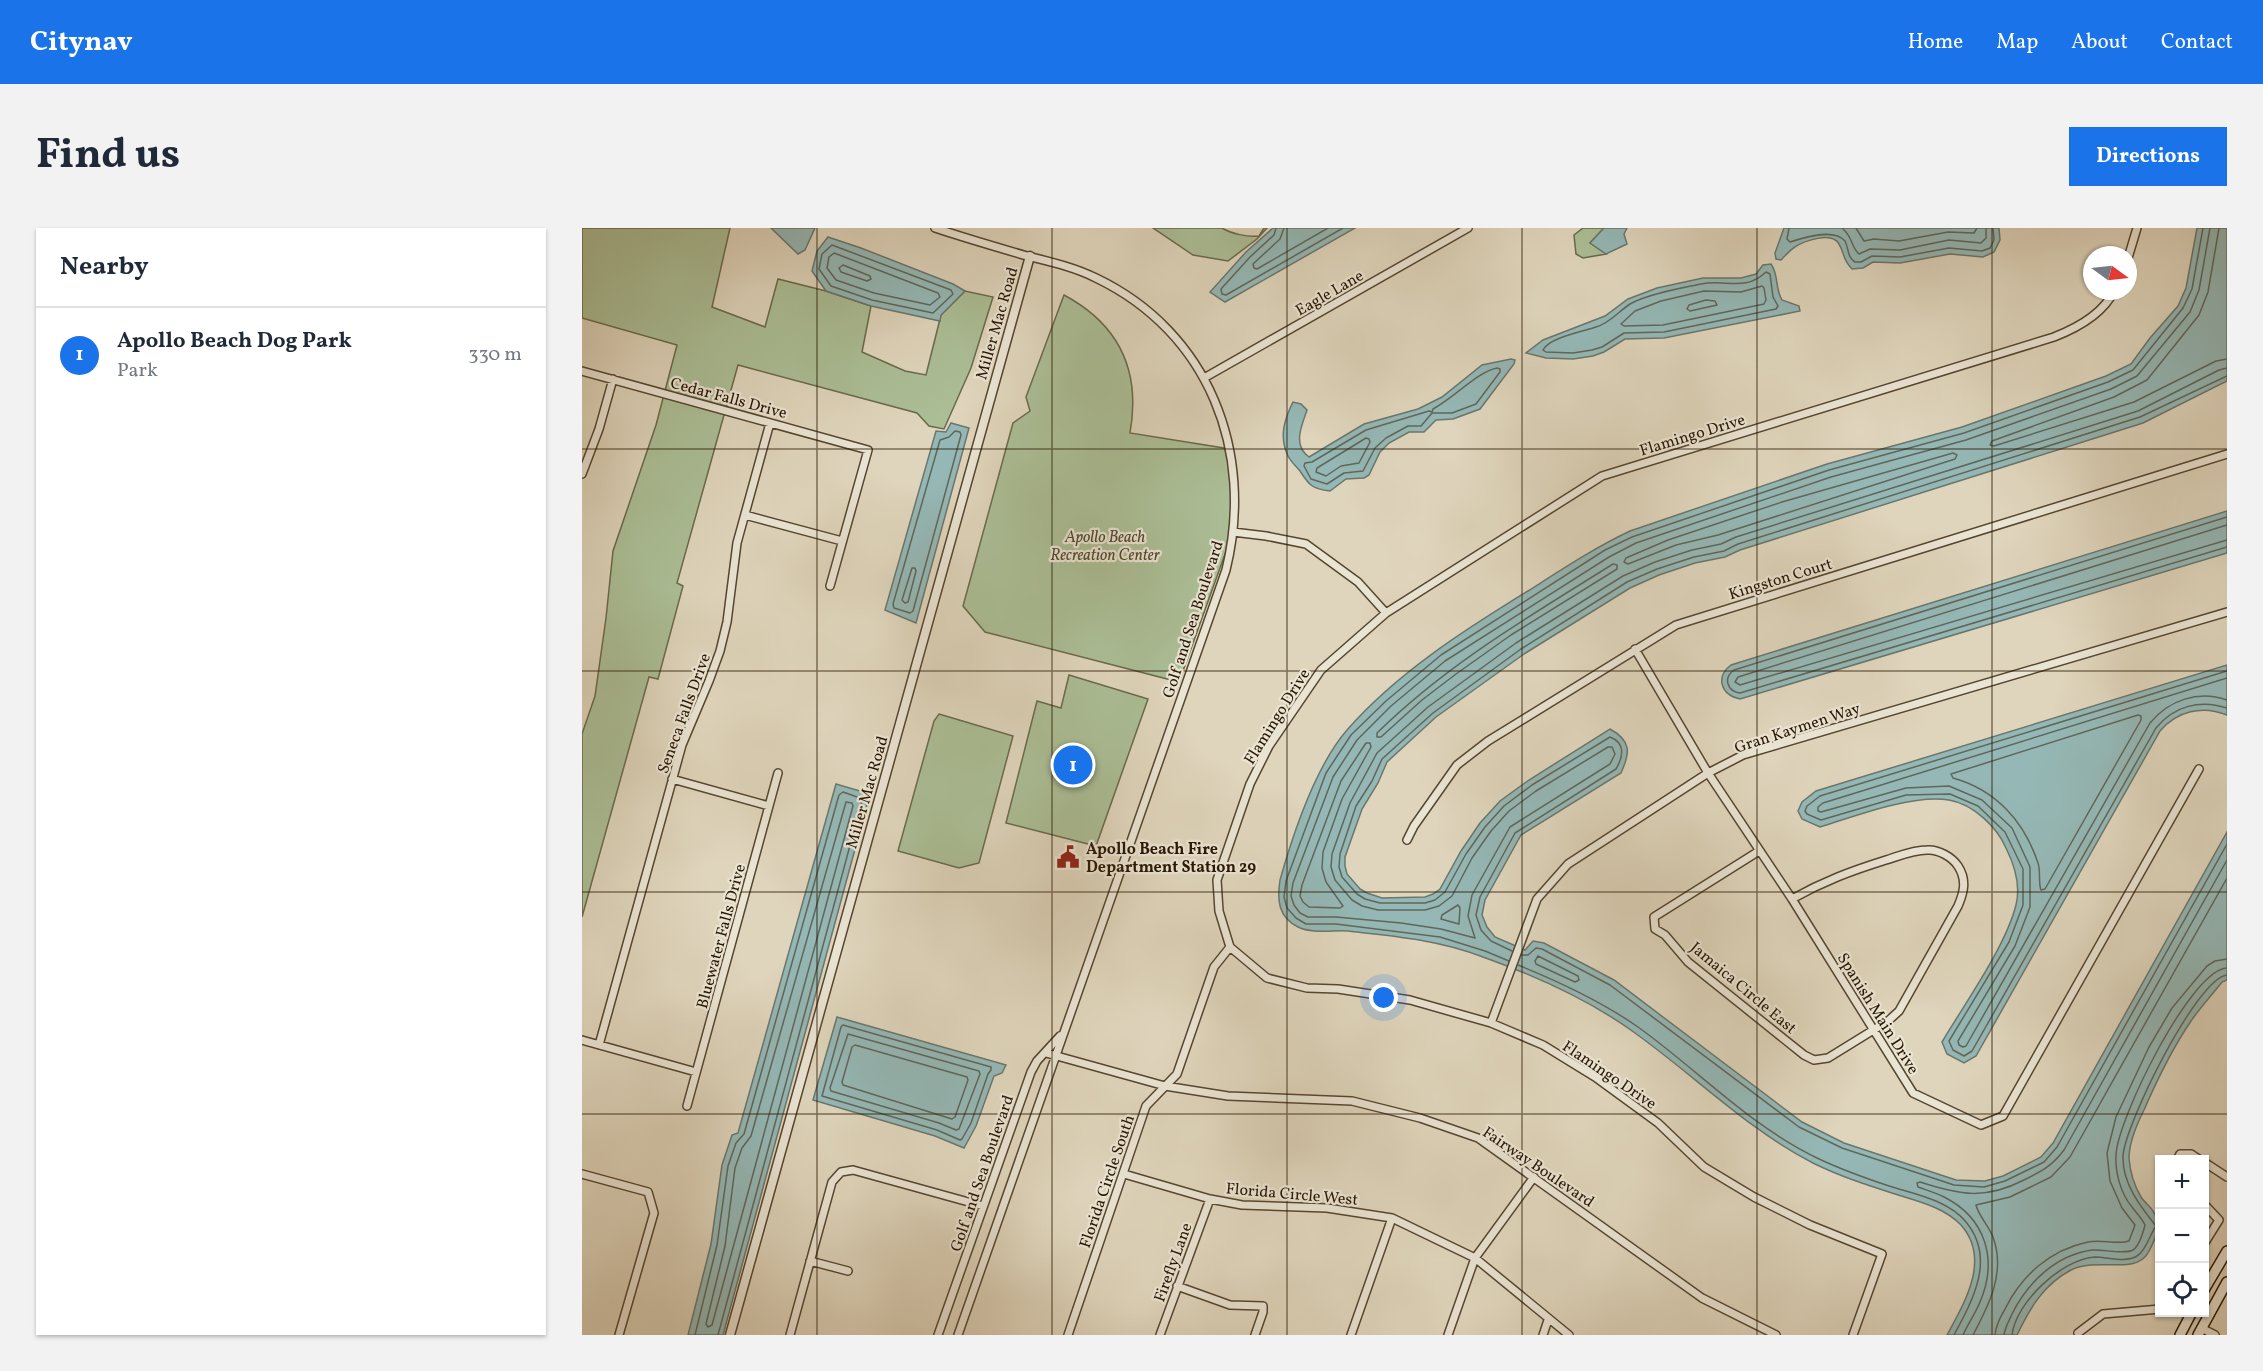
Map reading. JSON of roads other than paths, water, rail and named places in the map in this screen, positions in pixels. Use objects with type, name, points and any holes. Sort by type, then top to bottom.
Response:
[{"type":"main road","points":[[2209,1283],[2227,1251]]},
{"type":"main road","points":[[2199,1331],[2227,1282]]},
{"type":"main road","points":[[2180,1335],[2189,1317]]},
{"type":"street","name":"Golf and Sea Boulevard","points":[[935,228],[1078,270],[1112,286],[1146,309],[1178,341],[1204,378],[1221,416],[1229,443],[1234,481],[1233,532],[1226,570],[958,1335]]},
{"type":"street","name":"Eagle Lane","points":[[1204,378],[1468,228]]},
{"type":"street","points":[[2132,246],[2137,228]]},
{"type":"street","name":"Miller Mac Road","points":[[730,1335],[1030,256]]},
{"type":"street","name":"Flamingo Drive","points":[[1853,1335],[1882,1254],[1810,1225],[1754,1197],[1704,1167],[1658,1124],[1594,1077],[1543,1044],[1491,1023],[1410,1000],[1338,989],[1307,988],[1267,978],[1230,947],[1219,911],[1217,880],[1250,784],[1269,746],[1321,670],[1386,613],[1602,476],[2054,337],[2077,328],[2098,311],[2107,300]]},
{"type":"street","name":"Cedar Falls Drive","points":[[582,370],[868,450],[842,542]]},
{"type":"street","points":[[582,474],[596,438],[613,379]]},
{"type":"street","name":"Seneca Falls Drive","points":[[599,1045],[682,745],[720,651],[727,622],[738,543],[771,423]]},
{"type":"street","name":"Kingston Court","points":[[1407,840],[1456,765],[1488,741],[1676,625],[2227,454]]},
{"type":"street","points":[[745,515],[842,542],[830,586]]},
{"type":"street","points":[[1233,532],[1306,544],[1358,582],[1386,613]]},
{"type":"street","name":"Gran Kaymen Way","points":[[1491,1023],[1537,899],[1568,864],[1708,773],[1743,755],[2227,612]]},
{"type":"street","name":"Spanish Main Drive","points":[[1635,650],[1708,773],[1792,899],[1913,1093],[1981,1125],[2003,1116],[2199,769]]},
{"type":"street","name":"Bluewater Falls Drive","points":[[687,1106],[778,773]]},
{"type":"street","points":[[672,779],[769,806]]},
{"type":"street","points":[[1792,899],[1838,875],[1915,851],[1929,849],[1948,856],[1956,863],[1964,882],[1963,894],[1958,906],[1899,1011],[1874,1030]]},
{"type":"street","name":"Jamaica Circle East","points":[[1759,851],[1654,917],[1655,929],[1665,935],[1688,962],[1804,1055],[1814,1060],[1828,1059],[1874,1030]]},
{"type":"street","name":"Florida Circle South","points":[[1068,1335],[1146,1106],[1177,1074],[1214,967],[1230,947]]},
{"type":"street","name":"Golf and Sea Boulevard","points":[[938,1335],[1031,1072],[1037,1061],[1064,1029]]},
{"type":"street","points":[[582,1040],[696,1072]]},
{"type":"street","name":"Fairway Boulevard","points":[[1046,1053],[1166,1086],[1228,1096],[1352,1101],[1420,1118],[1478,1138],[1702,1298],[1776,1335]]},
{"type":"street","points":[[2209,1165],[2227,1178]]},
{"type":"street","points":[[790,1335],[832,1182],[841,1172],[853,1170],[983,1206]]},
{"type":"street","points":[[582,1174],[648,1192],[654,1213],[619,1335]]},
{"type":"street","name":"Florida Circle West","points":[[1124,1174],[1210,1199],[1242,1205],[1327,1208],[1392,1218],[1475,1258],[1569,1335]]},
{"type":"street","points":[[1448,1335],[1475,1258],[1534,1176]]},
{"type":"street","name":"Firefly Lane","points":[[1160,1335],[1210,1199]]},
{"type":"street","points":[[2209,1209],[2219,1220],[2209,1237]]},
{"type":"street","points":[[1351,1335],[1392,1218]]},
{"type":"street","points":[[810,1261],[848,1271]]},
{"type":"street","points":[[1178,1286],[1230,1305],[1263,1306],[1255,1335]]},
{"type":"street","points":[[2078,1332],[2103,1314],[2155,1309]]},
{"type":"street","points":[[2191,1317],[2199,1331],[2215,1335]]},
{"type":"street","points":[[1543,1335],[1548,1320]]},
{"type":"water","points":[[771,228],[815,228],[805,250],[798,254]]},
{"type":"water","points":[[1273,228],[1355,228],[1225,302],[1210,292],[1246,252]]},
{"type":"water","points":[[1604,228],[1627,228],[1624,234],[1627,244],[1606,254],[1590,243]]},
{"type":"water","points":[[1784,228],[1999,228],[2000,240],[1994,252],[1983,257],[1950,254],[1900,263],[1873,262],[1863,268],[1852,269],[1839,244],[1830,238],[1818,238],[1805,242],[1793,248],[1781,260],[1776,259],[1775,253]]},
{"type":"water","points":[[2197,228],[2227,228],[2227,381],[2143,423],[1740,550],[1725,557],[1695,563],[1630,588],[1524,654],[1436,717],[1387,762],[1378,783],[1362,809],[1345,857],[1347,874],[1360,889],[1367,893],[1382,898],[1425,897],[1433,894],[1440,889],[1480,823],[1500,801],[1610,729],[1626,743],[1626,759],[1621,773],[1521,835],[1485,900],[1482,915],[1487,927],[1495,937],[1525,950],[1533,941],[1544,943],[1614,980],[1802,1122],[1844,1143],[1956,1180],[1985,1181],[2003,1176],[2041,1157],[2053,1143],[2227,832],[2227,980],[2222,982],[2198,1011],[2177,1042],[2139,1121],[2130,1146],[2129,1158],[2134,1183],[2141,1197],[2155,1214],[2155,1238],[2142,1260],[2125,1265],[2081,1266],[2061,1276],[2039,1298],[2017,1335],[1947,1335],[1961,1309],[1972,1280],[1974,1252],[1970,1238],[1961,1225],[1947,1214],[1921,1202],[1864,1184],[1813,1163],[1743,1118],[1618,1021],[1581,999],[1523,972],[1450,946],[1348,931],[1304,929],[1286,918],[1279,901],[1280,880],[1298,822],[1325,763],[1335,745],[1366,709],[1432,654],[1565,567],[1630,531],[1827,464],[1962,427],[2106,376],[2131,364],[2178,306],[2186,288]]},
{"type":"water","points":[[828,237],[953,284],[965,291],[941,315],[940,321],[871,306],[826,291],[812,271],[817,251]]},
{"type":"water","points":[[1771,264],[1782,300],[1799,306],[1800,311],[1664,338],[1625,339],[1593,356],[1573,359],[1546,358],[1526,353],[1543,340],[1605,316],[1628,299],[1657,288],[1703,278],[1741,278],[1756,274],[1763,265]]},
{"type":"water","points":[[1515,360],[1514,364],[1480,409],[1453,419],[1436,420],[1424,432],[1409,432],[1389,443],[1380,452],[1369,475],[1364,478],[1346,479],[1330,491],[1319,489],[1309,483],[1285,449],[1284,429],[1293,402],[1301,404],[1307,410],[1301,428],[1300,441],[1301,447],[1309,457],[1364,424],[1418,409],[1442,397],[1482,365]]},
{"type":"water","points":[[951,423],[969,428],[916,623],[885,610],[936,431],[946,432]]},
{"type":"water","points":[[2227,511],[2227,553],[1740,699],[1728,694],[1722,685],[1723,675],[1731,665]]},
{"type":"water","points":[[2227,665],[2227,715],[2199,710],[2174,719],[2160,731],[1976,1056],[1964,1063],[1947,1054],[1942,1042],[1994,957],[2011,922],[2016,905],[2018,890],[2016,876],[2002,840],[1975,811],[1949,800],[1919,800],[1902,803],[1820,827],[1802,819],[1798,811],[1802,802],[1816,791]]},
{"type":"water","points":[[836,784],[870,794],[723,1335],[688,1335],[711,1244],[722,1165],[732,1135],[738,1133]]},
{"type":"water","points":[[837,1017],[1006,1065],[1002,1073],[994,1076],[976,1126],[964,1148],[935,1136],[813,1100]]},
{"type":"place","name":"Apollo Beach Dog Park","points":[[1073,765]]},
{"type":"place","name":"Apollo Beach Fire Department Station 29","points":[[1068,857]]},
{"type":"park label","name":"Apollo Beach Recreation Center","points":[[1105,545]]}]
